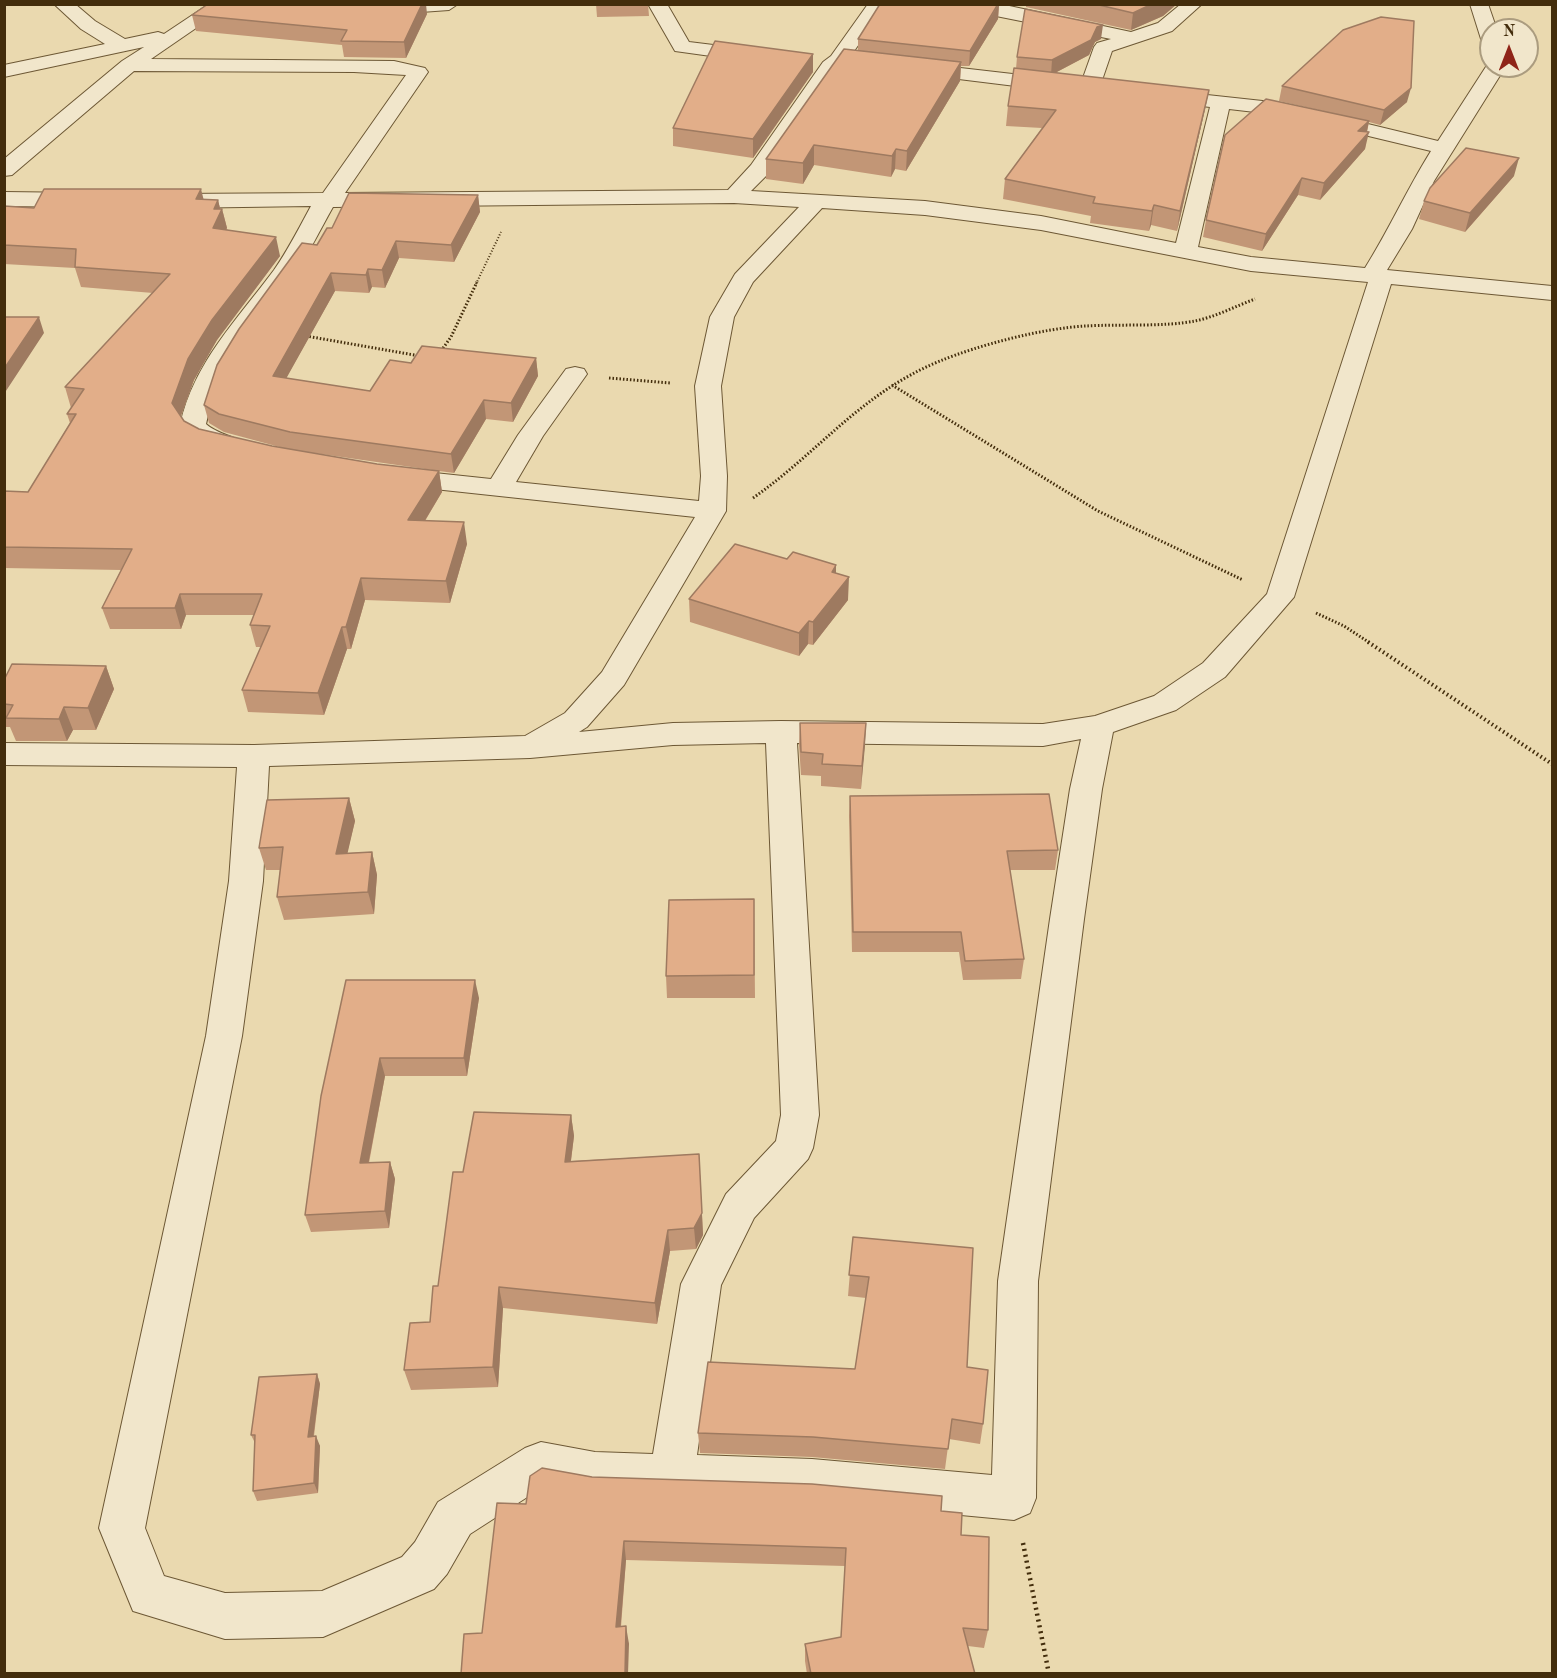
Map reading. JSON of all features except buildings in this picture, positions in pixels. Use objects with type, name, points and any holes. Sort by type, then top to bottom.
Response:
[{"type":"street","points":[[63,4],[88,25],[123,46]]},
{"type":"street","points":[[4,170],[82,102],[129,65],[222,4]]},
{"type":"street","points":[[301,4],[365,10],[449,4]]},
{"type":"street","points":[[657,4],[682,46],[702,51],[772,59]]},
{"type":"street","points":[[734,196],[764,162],[878,4]]},
{"type":"street","points":[[966,4],[993,7],[1129,37]]},
{"type":"street","points":[[1089,89],[1104,47],[1165,27],[1193,4]]},
{"type":"street","points":[[4,71],[174,34]]},
{"type":"street","points":[[4,54],[50,62]]},
{"type":"street","points":[[807,63],[860,63]]},
{"type":"street","points":[[129,65],[354,66],[394,67],[418,72],[345,174],[286,268],[214,364],[202,389],[194,425],[201,435],[214,442],[256,452]]},
{"type":"street","points":[[893,66],[1112,91]]},
{"type":"street","points":[[4,754],[254,756],[530,747],[673,734],[781,732],[1043,735],[1099,726],[1165,703],[1214,670],[1280,597],[1377,275],[1423,181],[1488,78]]},
{"type":"street","points":[[1145,95],[1281,109],[1443,148]]},
{"type":"street","points":[[1185,252],[1221,102]]},
{"type":"street","points":[[152,201],[519,200],[734,196],[818,200],[925,208],[1041,223],[1251,264],[1551,287]]},
{"type":"street","points":[[4,199],[106,200]]},
{"type":"street","points":[[530,747],[576,720],[613,678],[712,511],[714,476],[708,386],[722,317],[743,279],[818,200]]},
{"type":"street","points":[[498,489],[531,435],[575,374]]},
{"type":"street","points":[[369,473],[712,511]]},
{"type":"street","points":[[254,756],[246,881],[224,1036],[122,1528],[149,1594],[225,1616],[324,1614],[418,1573],[431,1558],[454,1518],[541,1463],[595,1473],[812,1480],[1014,1498],[1018,1281],[1070,898],[1086,789],[1099,726]]},
{"type":"street","points":[[672,1475],[701,1284],[740,1206],[794,1148],[800,1115],[781,732]]},
{"type":"path","points":[[440,352],[451,337],[485,262],[519,200]]},
{"type":"path","points":[[712,511],[759,496],[846,418],[892,385],[940,361],[1004,341],[1082,326],[1195,321],[1256,299]]},
{"type":"path","points":[[247,322],[308,337],[423,357]]},
{"type":"path","points":[[575,374],[708,386]]},
{"type":"path","points":[[892,385],[1098,511],[1344,626],[1552,764]]},
{"type":"path","points":[[1014,1498],[1049,1674]]}]
